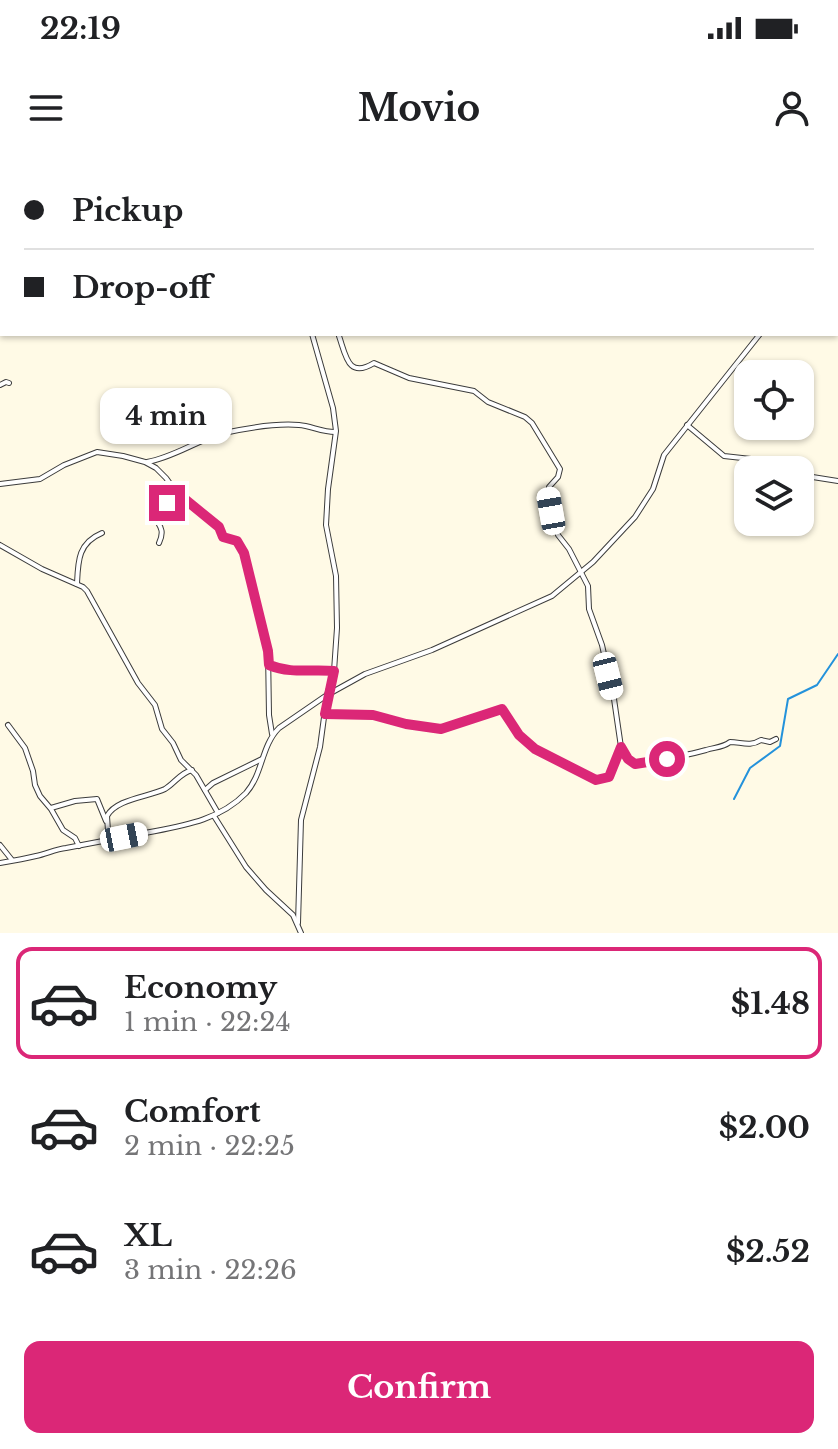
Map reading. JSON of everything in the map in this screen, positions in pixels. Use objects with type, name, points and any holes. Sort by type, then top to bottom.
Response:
[{"type":"street","points":[[298,923],[301,820],[320,747],[327,695],[334,671],[337,588],[326,518],[336,432],[333,408],[313,336]]},
{"type":"street","points":[[339,336],[346,358],[353,368],[362,369],[376,363],[409,378],[471,390],[488,402],[529,420],[559,465],[558,477],[549,487],[551,511],[558,535],[588,586],[593,622],[602,645],[614,699],[621,747],[628,759],[635,764],[686,756],[723,747],[730,742],[755,743],[776,739]]},
{"type":"street","points":[[0,863],[192,823],[216,814],[249,788],[272,734],[327,695],[365,674],[432,650],[552,596],[582,572],[641,509],[653,489],[664,455],[758,336]]},
{"type":"street","points":[[0,385],[9,383]]},
{"type":"street","points":[[145,462],[158,460],[215,436],[257,427],[300,425],[336,432]]},
{"type":"street","points":[[687,425],[724,456],[734,457]]},
{"type":"street","points":[[0,484],[40,479],[97,452],[113,454],[156,468],[176,492],[219,527],[223,537],[234,539],[241,547],[268,651],[272,734]]},
{"type":"street","points":[[814,477],[838,481]]},
{"type":"street","points":[[159,543],[162,531],[155,519],[157,512],[176,492]]},
{"type":"street","points":[[77,584],[83,546],[102,533]]},
{"type":"street","points":[[0,545],[87,591],[138,683],[155,705],[162,729],[181,760],[192,770],[246,867],[293,915],[301,933]]},
{"type":"street","points":[[269,665],[297,672],[316,669],[334,671]]},
{"type":"street","points":[[325,714],[373,715],[441,729],[502,709],[523,740],[596,780],[609,777],[621,747]]},
{"type":"street","points":[[8,725],[25,748],[38,793],[63,830],[75,838],[79,846]]},
{"type":"street","points":[[204,790],[262,759]]},
{"type":"street","points":[[104,841],[108,833],[108,813],[118,805],[164,789],[192,770]]},
{"type":"street","points":[[51,808],[97,799],[107,823]]},
{"type":"street","points":[[0,845],[12,860]]},
{"type":"waterway","points":[[734,799],[750,768],[780,746],[788,699],[817,685],[838,654]]},
{"type":"route","points":[[167,503],[176,492],[219,527],[223,537],[237,541],[253,587],[269,665],[297,672],[316,669],[334,671],[325,714],[373,715],[441,729],[502,709],[523,740],[596,780],[609,777],[621,747],[635,764],[667,759]]}]
